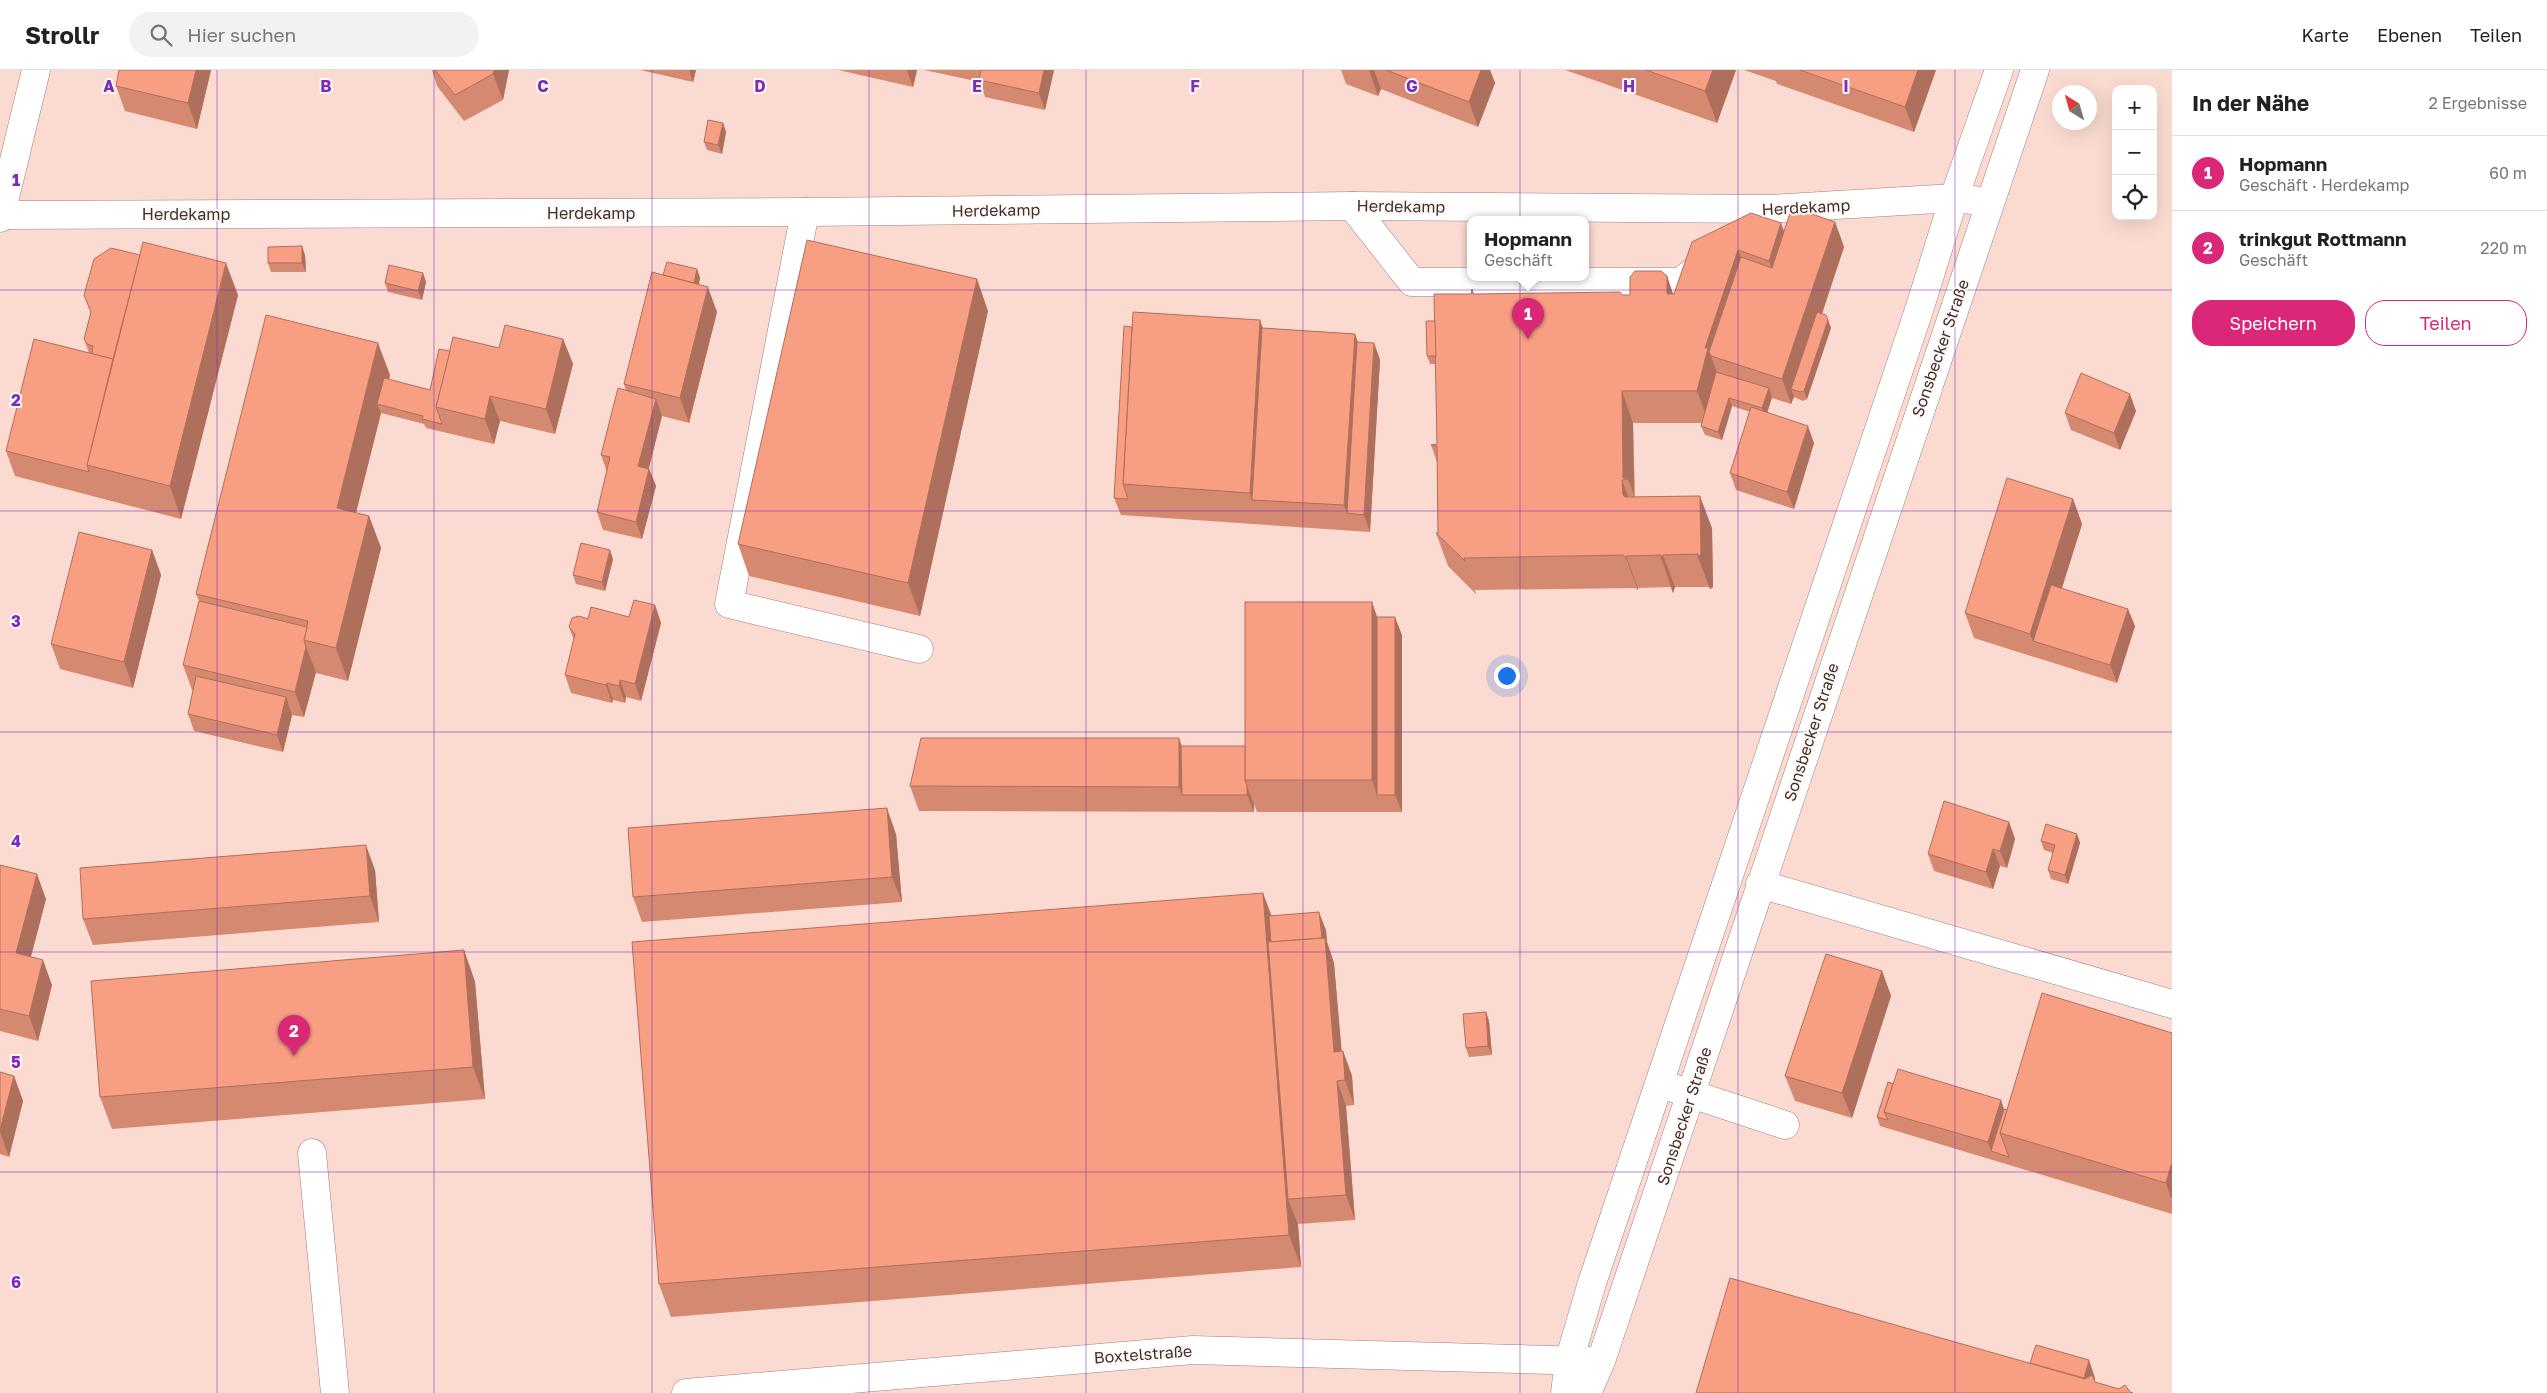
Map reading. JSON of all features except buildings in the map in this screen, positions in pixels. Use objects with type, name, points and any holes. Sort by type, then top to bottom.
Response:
[{"type":"street","points":[[0,217],[36,70]]},
{"type":"street","name":"Sonsbecker Straße","points":[[1565,1393],[1569,1361],[1592,1283],[1919,310],[1954,198],[1999,70]]},
{"type":"street","name":"Sonsbecker Straße","points":[[1588,1393],[1601,1361],[1691,1095],[1760,884],[2035,70]]},
{"type":"street","name":"Herdekamp","points":[[0,217],[805,212],[1352,206],[1770,210],[1954,198],[1990,202]]},
{"type":"street","points":[[1352,206],[1412,282],[1680,282],[1770,210]]},
{"type":"street","points":[[805,212],[729,604],[919,648]]},
{"type":"street","points":[[1760,884],[2172,1004]]},
{"type":"street","points":[[1660,1084],[1785,1125]]},
{"type":"street","points":[[312,1153],[335,1393]]},
{"type":"street","name":"Boxtelstraße","points":[[686,1393],[1193,1350],[1601,1361]]},
{"type":"shaded area","points":[[0,70],[2172,70],[2172,1393],[0,1393]]},
{"type":"place","name":"Hopmann","points":[[1528,339]]},
{"type":"place","name":"trinkgut Rottmann","points":[[294,1056]]}]
